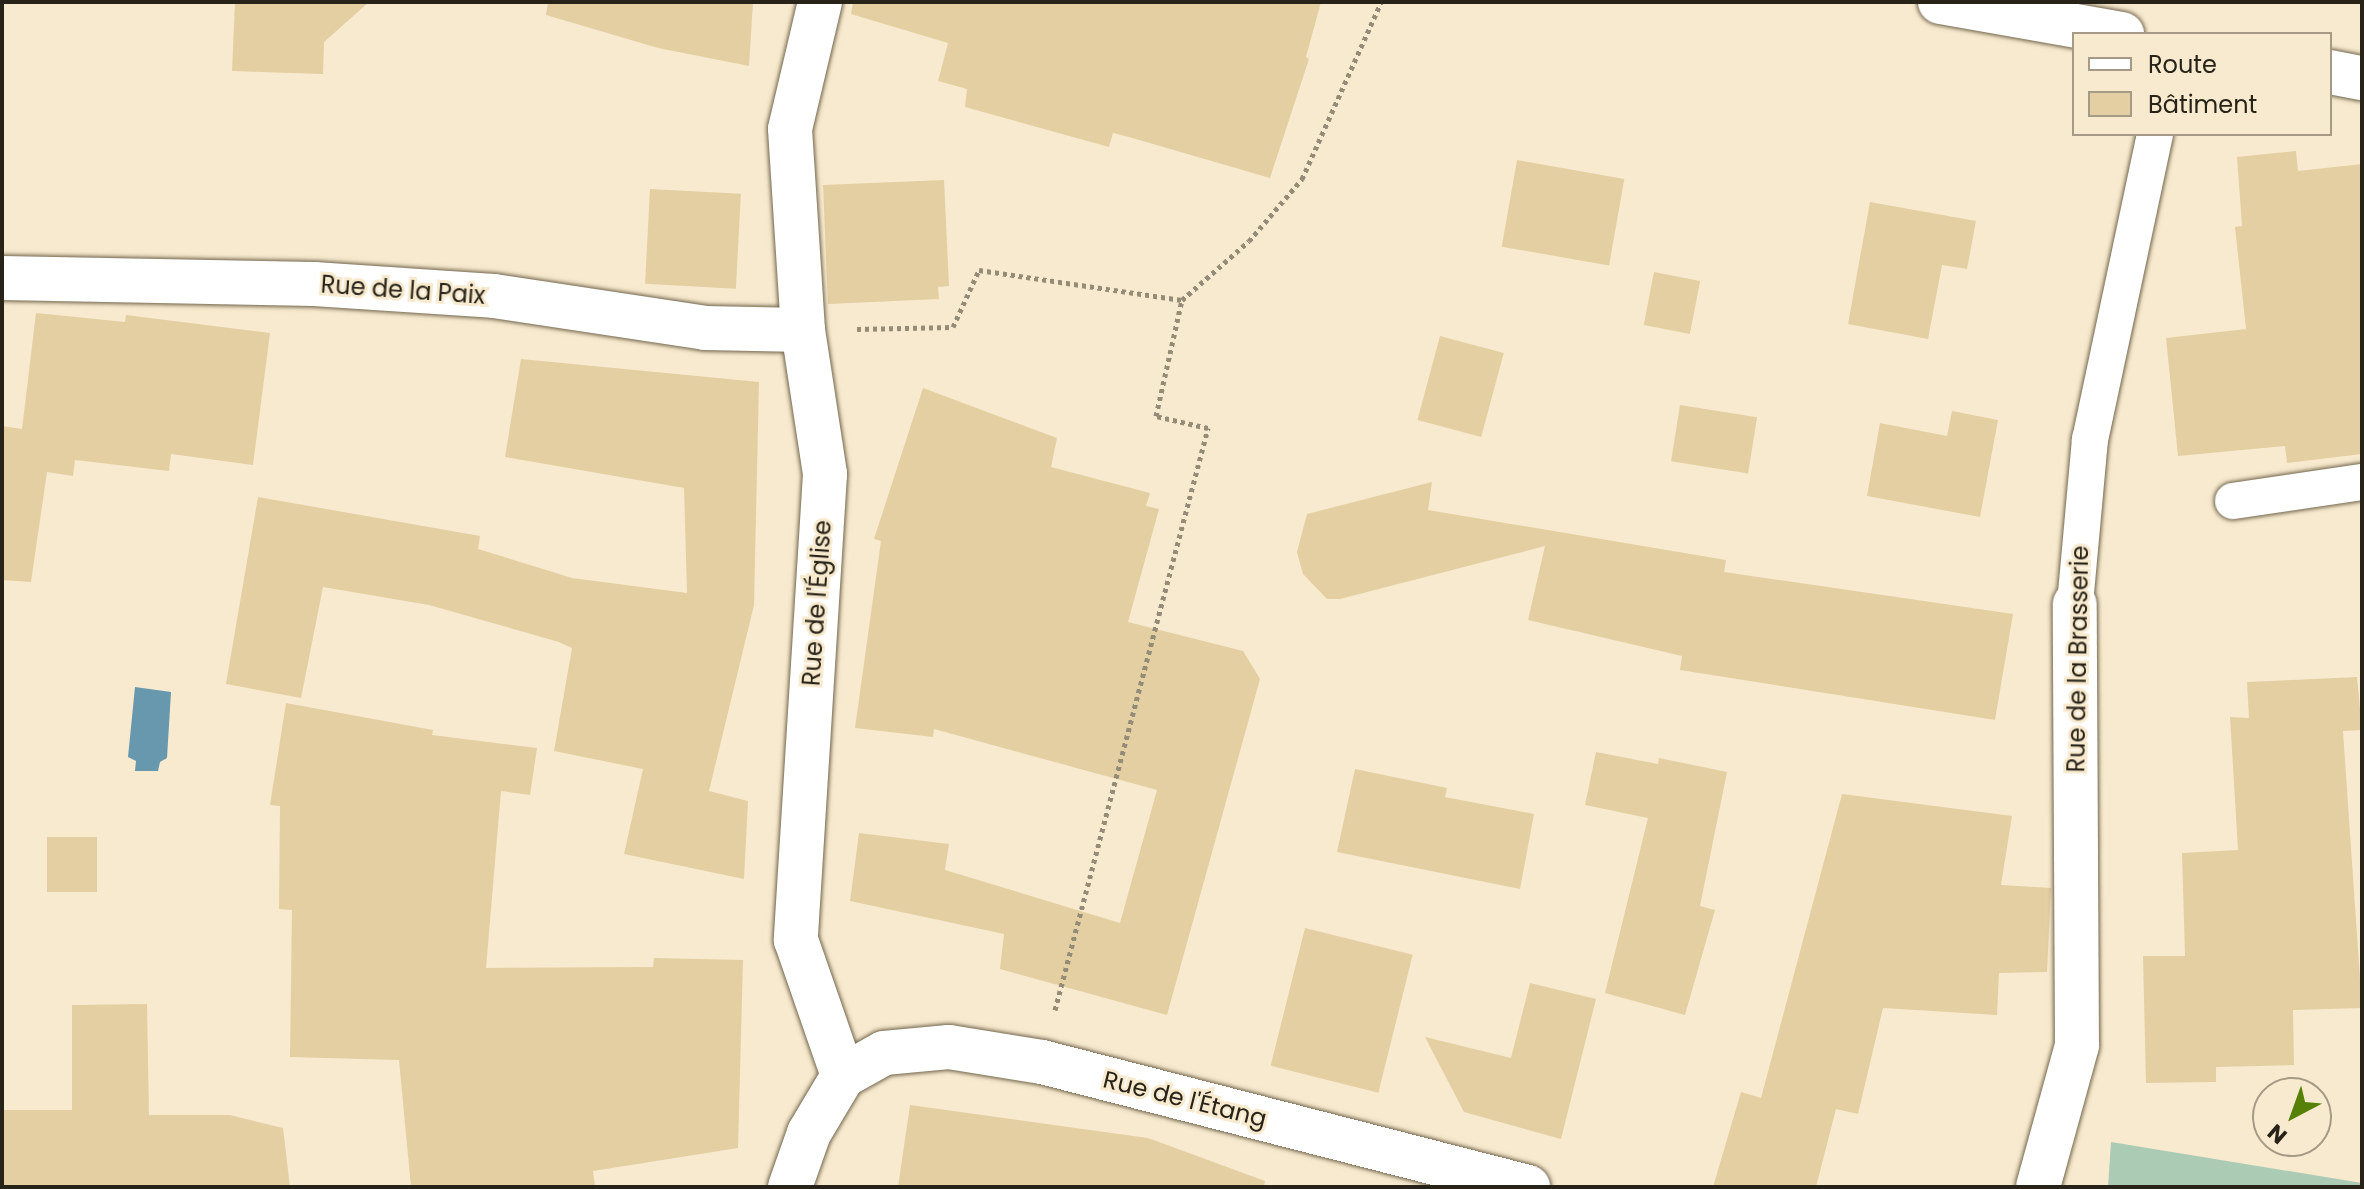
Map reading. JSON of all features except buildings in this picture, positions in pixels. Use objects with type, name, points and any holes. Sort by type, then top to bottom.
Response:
[{"type":"street","name":"Rue de l'Église","points":[[820,2],[790,129],[803,330],[825,474],[796,940],[843,1076]]},
{"type":"street","points":[[1940,2],[2111,32]]},
{"type":"street","points":[[2332,72],[2362,78]]},
{"type":"street","name":"Rue de la Paix","points":[[2,278],[314,284],[494,296],[705,328],[803,330]]},
{"type":"street","name":"Rue de la Brasserie","points":[[2038,1187],[2077,1045],[2075,604]]},
{"type":"street","name":"Rue de l'Étang","points":[[843,1076],[884,1053],[949,1047],[1042,1062],[1528,1187]]},
{"type":"street","points":[[790,1187],[814,1122],[843,1076]]},
{"type":"lane","name":"Rue de la Brasserie","points":[[2075,604],[2090,440],[2155,136]]},
{"type":"lane","points":[[2233,501],[2362,482]]},
{"type":"path","points":[[1042,1062],[1208,428],[1156,416],[1182,300],[1249,241],[1302,179],[1381,2]]},
{"type":"path","points":[[803,330],[953,327],[979,270],[1182,300]]},
{"type":"green space","points":[[2111,1142],[2362,1183],[2362,1187],[2108,1187]]},
{"type":"water","points":[[135,687],[171,692],[167,758],[160,762],[158,771],[135,771],[136,761],[128,757]]}]
